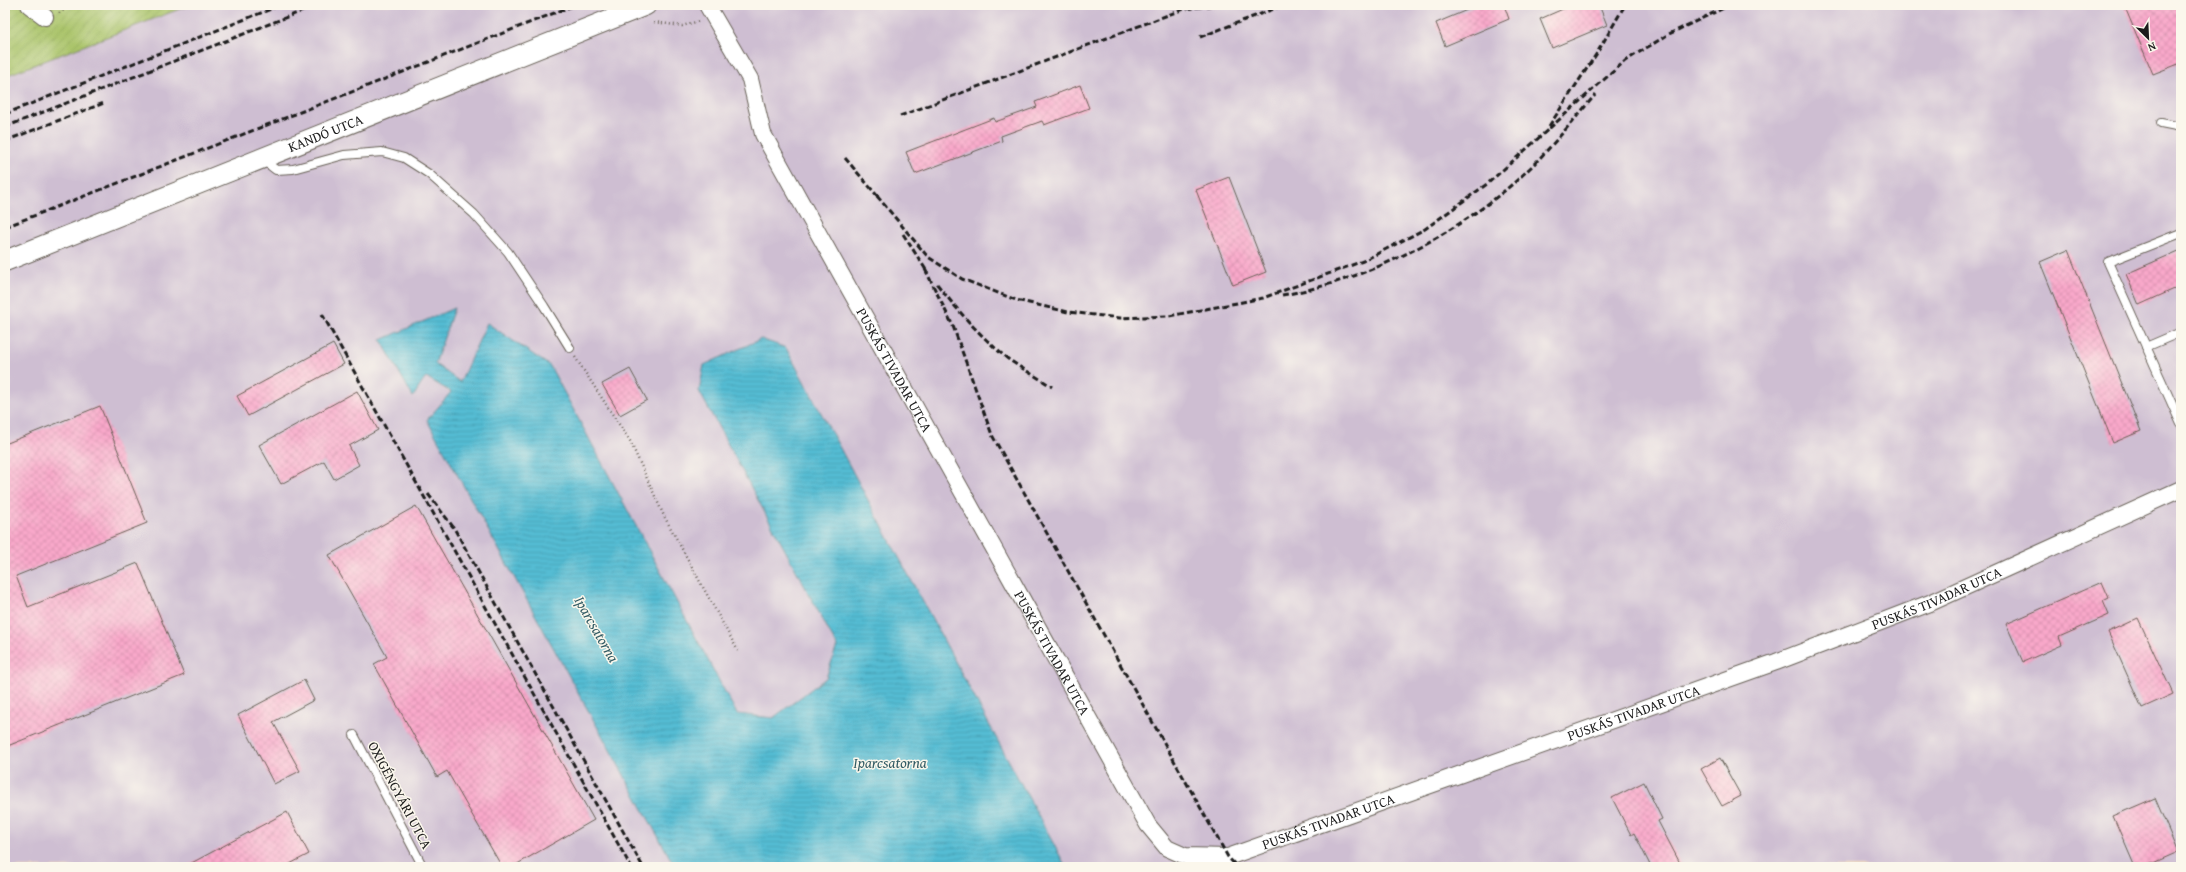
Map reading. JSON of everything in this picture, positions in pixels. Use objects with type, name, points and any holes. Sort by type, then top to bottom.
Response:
[{"type":"street","points":[[29,5],[45,17]]},
{"type":"street","name":"KANDÓ UTCA","points":[[5,261],[646,5]]},
{"type":"street","name":"PUSKÁS TIVADAR UTCA","points":[[707,5],[750,79],[763,134],[1148,825],[1166,848],[1186,861],[1228,857],[1776,662],[1930,603],[2181,489]]},
{"type":"lane","points":[[2161,123],[2181,127]]},
{"type":"lane","points":[[261,158],[276,170],[293,169],[344,155],[382,152],[404,158],[429,174],[468,209],[508,252],[570,348]]},
{"type":"lane","points":[[2181,233],[2108,262],[2181,424]]},
{"type":"lane","points":[[2146,347],[2181,332]]},
{"type":"lane","name":"OXIGÉNGYÁRI UTCA","points":[[354,735],[424,867]]},
{"type":"path","points":[[570,348],[630,441],[664,516],[738,651]]},
{"type":"shaded area","points":[[190,5],[2181,5],[2181,867],[1066,867],[786,348],[699,391],[837,647],[826,678],[773,718],[737,714],[550,366],[469,366],[460,382],[435,364],[453,308],[381,341],[413,397],[426,377],[451,393],[427,420],[675,867],[5,867],[5,76]]},
{"type":"green space","points":[[5,5],[190,5],[5,76]]},
{"type":"water","name":"Iparcsatorna","points":[[454,308],[435,364],[460,382],[487,323],[550,366],[737,714],[773,718],[826,678],[837,646],[699,391],[704,365],[761,339],[786,348],[1066,867],[675,867],[427,420],[451,392],[426,377],[413,397],[381,340]]},
{"type":"building","points":[[1479,5],[1504,5],[1509,19],[1445,46],[1436,23]]},
{"type":"building","points":[[1572,5],[1599,5],[1607,25],[1552,48],[1540,19]]},
{"type":"building","points":[[2124,5],[2181,5],[2181,63],[2153,74]]},
{"type":"building","points":[[1080,85],[1089,108],[1044,125],[1042,121],[1001,136],[1002,141],[915,174],[906,152],[994,118],[995,122],[1037,107],[1035,102]]},
{"type":"building","points":[[1229,177],[1266,272],[1233,285],[1196,190]]},
{"type":"building","points":[[2068,250],[2141,431],[2113,443],[2040,262]]},
{"type":"building","points":[[2181,250],[2181,286],[2139,305],[2126,274]]},
{"type":"building","points":[[333,344],[344,364],[248,416],[237,396]]},
{"type":"building","points":[[630,369],[647,400],[620,415],[602,384]]},
{"type":"building","points":[[357,391],[378,430],[349,446],[359,465],[334,479],[324,461],[281,484],[259,445]]},
{"type":"building","points":[[100,406],[147,523],[16,576],[28,607],[138,563],[184,675],[5,747],[5,444]]},
{"type":"building","points":[[416,506],[594,820],[512,867],[502,867],[447,771],[437,777],[374,664],[387,657],[329,555]]},
{"type":"building","points":[[2102,582],[2109,598],[2103,601],[2109,615],[2059,637],[2062,645],[2023,662],[2006,624]]},
{"type":"building","points":[[2138,618],[2173,694],[2142,708],[2108,632]]},
{"type":"building","points":[[304,680],[314,700],[273,722],[300,771],[274,784],[238,715]]},
{"type":"building","points":[[1720,758],[1741,796],[1722,806],[1701,769]]},
{"type":"building","points":[[1644,782],[1662,819],[1658,821],[1682,867],[1651,867],[1634,833],[1631,835],[1612,798]]},
{"type":"building","points":[[2155,798],[2178,852],[2144,867],[2135,867],[2113,816]]},
{"type":"building","points":[[287,812],[309,854],[284,867],[184,867]]},
{"type":"railway","points":[[5,114],[281,5]]},
{"type":"railway","points":[[5,127],[318,5]]},
{"type":"railway","points":[[5,227],[575,5]]},
{"type":"railway","points":[[900,116],[1184,9],[1217,5]]},
{"type":"railway","points":[[1200,37],[1284,5]]},
{"type":"railway","points":[[1549,126],[1597,53],[1625,5]]},
{"type":"railway","points":[[877,196],[928,257],[962,279],[1016,300],[1068,312],[1120,318],[1169,316],[1263,298],[1363,261],[1425,229],[1487,184],[1625,61],[1669,34],[1730,5]]},
{"type":"railway","points":[[1282,295],[1317,288],[1351,277],[1420,247],[1453,228],[1484,207],[1538,160],[1596,94]]},
{"type":"railway","points":[[5,141],[104,103]]},
{"type":"railway","points":[[845,158],[880,199]]},
{"type":"railway","points":[[903,234],[928,273]]},
{"type":"railway","points":[[925,269],[953,326],[992,435],[1228,857],[1237,867]]},
{"type":"railway","points":[[937,284],[970,323],[998,351],[1013,363],[1052,387]]},
{"type":"railway","points":[[322,314],[631,867]]},
{"type":"railway","points":[[428,494],[454,528],[643,867]]}]
